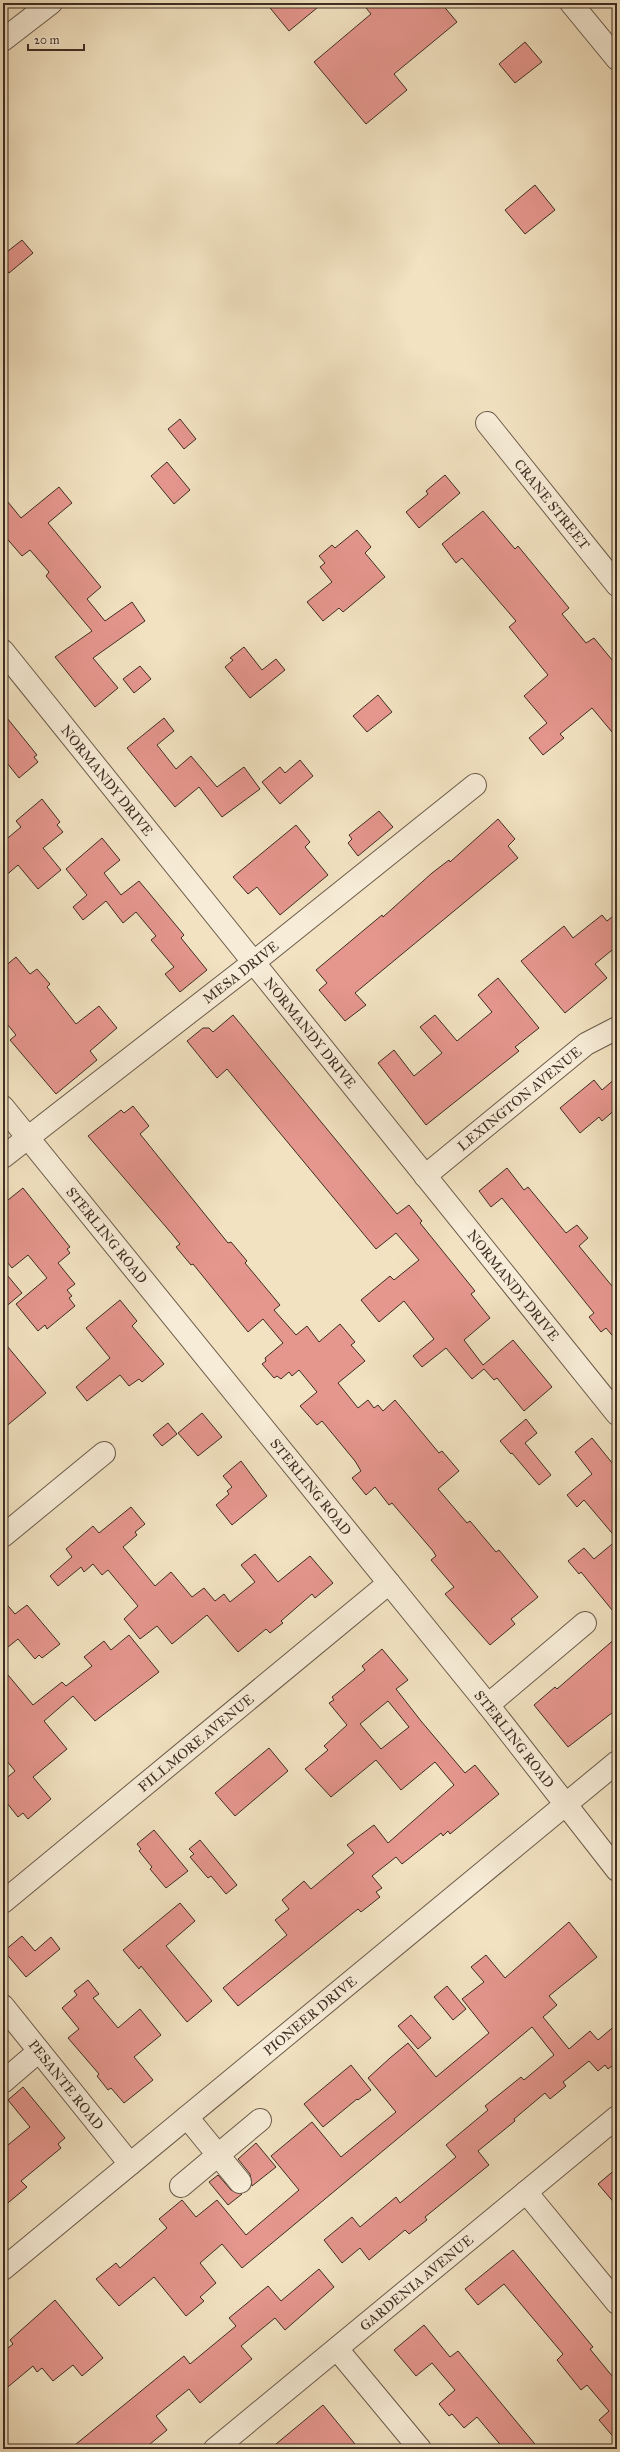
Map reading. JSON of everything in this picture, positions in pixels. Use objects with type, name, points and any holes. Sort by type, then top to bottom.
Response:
[{"type":"street","points":[[3,40],[51,3]]},
{"type":"street","points":[[571,3],[617,59]]},
{"type":"street","name":"CRANE STREET","points":[[487,423],[617,585]]},
{"type":"street","name":"NORMANDY DRIVE","points":[[3,651],[617,1414]]},
{"type":"street","name":"MESA DRIVE","points":[[3,1157],[26,1137],[254,962],[475,785]]},
{"type":"street","name":"LEXINGTON AVENUE","points":[[426,1176],[586,1044],[617,1028]]},
{"type":"street","name":"STERLING ROAD","points":[[3,1107],[26,1137],[215,1366],[488,1705],[617,1870]]},
{"type":"street","points":[[3,1536],[104,1453]]},
{"type":"street","name":"FILLMORE AVENUE","points":[[3,1902],[389,1583]]},
{"type":"street","points":[[488,1705],[585,1623]]},
{"type":"street","name":"PIONEER DRIVE","points":[[3,2269],[617,1762]]},
{"type":"street","name":"PESANTE ROAD","points":[[3,2006],[130,2164]]},
{"type":"street","points":[[3,2082],[40,2052]]},
{"type":"street","points":[[187,2117],[240,2182]]},
{"type":"street","name":"GARDENIA AVENUE","points":[[216,2449],[617,2117]]},
{"type":"street","points":[[181,2186],[260,2120]]},
{"type":"street","points":[[526,2192],[617,2302]]},
{"type":"street","points":[[337,2349],[420,2449]]},
{"type":"building","points":[[266,3],[323,3],[289,31]]},
{"type":"building","points":[[362,3],[441,3],[457,22],[394,74],[407,90],[366,124],[314,62],[371,14]]},
{"type":"building","points":[[525,42],[542,62],[515,83],[499,64]]},
{"type":"building","points":[[535,185],[555,210],[525,234],[505,210]]},
{"type":"building","points":[[22,240],[33,253],[9,273],[3,265],[3,255]]},
{"type":"building","points":[[180,419],[196,439],[184,449],[168,429]]},
{"type":"building","points":[[167,462],[190,490],[174,504],[151,476]]},
{"type":"building","points":[[445,475],[460,493],[419,528],[406,512],[428,494],[426,491]]},
{"type":"building","points":[[59,487],[72,503],[48,523],[101,587],[87,599],[105,621],[132,602],[145,621],[93,658],[118,688],[95,707],[55,657],[92,631],[46,576],[49,572],[30,550],[22,556],[3,534],[3,496],[21,518]]},
{"type":"building","points":[[483,511],[515,549],[518,546],[569,608],[562,614],[586,643],[594,638],[617,666],[617,738],[592,708],[560,734],[564,738],[543,755],[529,738],[547,723],[524,696],[548,675],[509,627],[516,621],[462,558],[456,563],[442,544]]},
{"type":"building","points":[[357,530],[371,547],[365,553],[385,577],[343,612],[339,608],[323,621],[307,602],[332,582],[320,567],[325,563],[319,556],[332,545],[335,548]]},
{"type":"building","points":[[244,647],[262,670],[276,659],[285,670],[250,698],[225,667],[233,660],[230,658]]},
{"type":"building","points":[[140,666],[151,679],[134,693],[123,679]]},
{"type":"building","points":[[378,695],[392,712],[367,732],[353,716]]},
{"type":"building","points":[[3,713],[37,755],[34,757],[38,762],[19,778],[3,758]]},
{"type":"building","points":[[164,718],[174,731],[157,745],[176,769],[191,756],[217,787],[244,767],[260,789],[222,817],[199,787],[175,807],[127,748]]},
{"type":"building","points":[[300,760],[313,776],[280,804],[262,782],[280,767],[285,773]]},
{"type":"building","points":[[42,799],[60,822],[57,825],[63,832],[43,848],[61,870],[38,889],[18,865],[3,878],[3,842],[21,827],[16,821]]},
{"type":"building","points":[[379,811],[393,827],[358,856],[348,843],[352,839],[349,835]]},
{"type":"building","points":[[498,819],[515,839],[508,846],[518,858],[355,993],[366,1005],[345,1021],[319,990],[327,983],[316,970],[382,915],[383,917],[432,873],[449,860],[450,862]]},
{"type":"building","points":[[296,825],[310,842],[305,847],[328,875],[280,915],[257,887],[248,894],[233,877]]},
{"type":"building","points":[[102,838],[120,860],[104,873],[121,895],[139,881],[184,935],[181,938],[207,970],[180,992],[165,974],[174,967],[151,940],[156,936],[136,912],[123,923],[106,901],[83,920],[73,907],[87,895],[66,869]]},
{"type":"building","points":[[617,913],[617,946],[595,964],[607,978],[565,1013],[521,961],[564,926],[573,938],[602,915],[607,921]]},
{"type":"building","points":[[16,957],[30,974],[37,969],[50,984],[47,987],[76,1024],[99,1006],[117,1028],[90,1051],[97,1060],[56,1094],[10,1040],[16,1035],[3,1019],[3,968]]},
{"type":"building","points":[[498,978],[539,1028],[515,1047],[519,1051],[426,1125],[378,1063],[394,1050],[414,1076],[442,1053],[420,1027],[435,1015],[457,1041],[492,1012],[478,995]]},
{"type":"building","points":[[233,1015],[397,1214],[409,1205],[422,1221],[420,1223],[475,1291],[471,1294],[490,1318],[464,1340],[483,1365],[513,1340],[552,1387],[524,1411],[497,1378],[494,1380],[484,1369],[472,1379],[446,1348],[422,1367],[413,1356],[434,1339],[404,1301],[379,1322],[361,1300],[390,1276],[394,1280],[419,1260],[396,1233],[376,1249],[227,1069],[217,1078],[187,1041],[203,1028],[209,1028],[213,1032]]},
{"type":"building","points":[[617,1077],[617,1108],[602,1121],[599,1117],[580,1133],[560,1108],[594,1080],[602,1090]]},
{"type":"building","points":[[133,1106],[149,1126],[140,1134],[228,1243],[231,1242],[247,1261],[245,1263],[280,1305],[274,1310],[296,1335],[307,1326],[319,1342],[340,1324],[355,1342],[351,1345],[365,1361],[338,1383],[358,1408],[368,1400],[374,1408],[378,1405],[383,1411],[395,1400],[439,1453],[442,1451],[459,1471],[438,1489],[467,1523],[470,1521],[496,1552],[499,1550],[538,1597],[511,1619],[515,1624],[490,1645],[445,1594],[454,1587],[431,1560],[436,1556],[433,1551],[392,1503],[389,1505],[375,1487],[366,1495],[352,1478],[361,1471],[355,1461],[322,1421],[317,1425],[300,1406],[317,1392],[299,1370],[292,1376],[289,1372],[281,1379],[277,1376],[274,1378],[262,1364],[266,1361],[265,1358],[283,1343],[263,1319],[248,1332],[193,1264],[191,1265],[176,1247],[180,1244],[172,1234],[88,1136],[121,1110],[124,1113]]},
{"type":"building","points":[[507,1168],[524,1190],[528,1187],[566,1233],[577,1225],[588,1238],[579,1246],[617,1292],[617,1341],[606,1328],[601,1332],[589,1317],[594,1313],[502,1198],[491,1207],[479,1191]]},
{"type":"building","points":[[23,1188],[70,1247],[67,1249],[70,1253],[58,1263],[75,1284],[67,1290],[72,1296],[69,1298],[75,1306],[47,1329],[45,1325],[38,1331],[16,1304],[47,1278],[28,1255],[12,1268],[3,1257],[3,1204]]},
{"type":"building","points":[[3,1270],[22,1293],[3,1309]]},
{"type":"building","points":[[120,1300],[137,1321],[132,1326],[164,1364],[142,1382],[139,1379],[129,1386],[120,1375],[87,1401],[76,1387],[110,1358],[86,1328]]},
{"type":"building","points":[[3,1341],[46,1393],[3,1429]]},
{"type":"building","points":[[202,1413],[222,1437],[198,1456],[178,1433]]},
{"type":"building","points":[[526,1419],[537,1433],[525,1443],[551,1475],[539,1485],[500,1441]]},
{"type":"building","points":[[168,1423],[177,1434],[162,1446],[153,1435]]},
{"type":"building","points":[[592,1438],[617,1469],[617,1539],[584,1500],[577,1507],[567,1495],[592,1474],[575,1452]]},
{"type":"building","points":[[241,1461],[267,1496],[232,1525],[216,1505],[229,1494],[227,1491],[232,1487],[223,1476]]},
{"type":"building","points":[[131,1507],[145,1524],[135,1532],[137,1535],[123,1547],[155,1586],[171,1572],[192,1597],[204,1588],[215,1601],[224,1594],[230,1602],[255,1582],[241,1565],[255,1554],[278,1582],[310,1556],[333,1583],[315,1598],[312,1594],[281,1621],[283,1623],[270,1633],[266,1629],[238,1652],[207,1615],[172,1644],[157,1626],[140,1639],[124,1619],[138,1606],[108,1570],[102,1575],[93,1564],[84,1572],[81,1567],[58,1586],[50,1576],[72,1557],[66,1549],[93,1526],[99,1533]]},
{"type":"building","points":[[617,1540],[617,1616],[581,1572],[579,1574],[568,1561],[584,1548],[594,1559]]},
{"type":"building","points":[[3,1600],[15,1614],[27,1605],[60,1644],[42,1658],[39,1655],[35,1659],[18,1639],[3,1651]]},
{"type":"building","points":[[129,1635],[159,1672],[95,1721],[73,1696],[44,1721],[67,1749],[33,1777],[51,1799],[28,1819],[23,1813],[18,1817],[3,1798],[3,1781],[15,1771],[3,1756],[3,1669],[33,1705],[62,1682],[66,1686],[92,1666],[84,1657],[104,1641],[111,1650]]},
{"type":"building","points":[[617,1637],[617,1709],[568,1747],[534,1705],[555,1687],[557,1689]]},
{"type":"building","points":[[382,1649],[408,1680],[396,1689],[421,1721],[465,1773],[475,1765],[499,1794],[450,1834],[448,1831],[443,1836],[441,1833],[402,1864],[396,1857],[372,1876],[382,1888],[376,1892],[380,1897],[361,1912],[358,1909],[238,2006],[223,1988],[287,1935],[275,1920],[289,1909],[282,1900],[304,1881],[311,1889],[354,1853],[347,1845],[374,1825],[388,1843],[454,1785],[435,1762],[401,1790],[376,1760],[331,1797],[305,1769],[328,1750],[324,1746],[347,1725],[329,1703],[334,1700],[332,1697],[365,1670],[362,1666]],"holes":[[[388,1701],[409,1727],[381,1749],[360,1724]]]},
{"type":"building","points":[[269,1748],[288,1771],[235,1816],[215,1793]]},
{"type":"building","points":[[154,1830],[188,1871],[166,1888],[150,1869],[152,1867],[139,1851],[141,1849],[137,1844]]},
{"type":"building","points":[[200,1840],[237,1885],[226,1894],[211,1876],[208,1878],[190,1857],[194,1854],[189,1849]]},
{"type":"building","points":[[180,1903],[195,1921],[166,1946],[212,2001],[187,2022],[141,1966],[139,1969],[123,1950]]},
{"type":"building","points":[[569,1922],[597,1957],[549,1996],[557,2005],[543,2017],[569,2049],[590,2031],[598,2040],[617,2024],[617,2062],[608,2069],[605,2065],[598,2071],[589,2061],[563,2082],[566,2086],[550,2099],[545,2093],[514,2119],[515,2121],[478,2151],[489,2165],[425,2217],[427,2220],[409,2234],[405,2230],[369,2260],[360,2248],[342,2263],[324,2240],[352,2217],[360,2227],[396,2197],[400,2203],[456,2157],[446,2145],[488,2110],[485,2106],[521,2077],[524,2080],[554,2055],[532,2027],[242,2268],[222,2244],[200,2263],[216,2283],[200,2297],[204,2301],[186,2316],[154,2277],[119,2306],[96,2279],[116,2263],[120,2268],[167,2228],[159,2219],[182,2200],[196,2217],[217,2200],[246,2235],[299,2190],[271,2156],[312,2122],[341,2157],[396,2112],[368,2078],[390,2058],[408,2043],[436,2077],[489,2033],[462,1999],[484,1982],[471,1967],[486,1955],[505,1978]]},
{"type":"building","points":[[22,1936],[35,1951],[51,1937],[60,1949],[26,1977],[4,1951]]},
{"type":"building","points":[[88,1980],[99,1994],[93,1998],[118,2028],[140,2009],[161,2035],[134,2057],[153,2080],[124,2103],[111,2088],[108,2090],[97,2076],[99,2074],[68,2038],[79,2029],[62,2008],[77,1995],[74,1991]]},
{"type":"building","points":[[447,1986],[466,2009],[453,2020],[434,1997]]},
{"type":"building","points":[[411,2015],[431,2038],[418,2049],[398,2026]]},
{"type":"building","points":[[351,2065],[371,2090],[358,2100],[357,2099],[323,2127],[304,2104]]},
{"type":"building","points":[[23,2087],[65,2138],[58,2144],[61,2148],[21,2181],[27,2187],[3,2207],[3,2149],[30,2127],[8,2100]]},
{"type":"building","points":[[256,2143],[276,2167],[252,2186],[250,2174],[238,2159]]},
{"type":"building","points":[[617,2168],[617,2206],[598,2184]]},
{"type":"building","points":[[218,2175],[231,2190],[242,2194],[228,2205],[209,2182]]},
{"type":"building","points":[[513,2250],[593,2347],[590,2349],[617,2382],[617,2441],[599,2420],[609,2411],[587,2385],[581,2390],[557,2360],[563,2354],[504,2284],[478,2305],[465,2289]]},
{"type":"building","points":[[319,2269],[334,2287],[285,2330],[275,2318],[241,2346],[252,2359],[200,2403],[189,2389],[156,2416],[167,2430],[144,2449],[70,2449],[184,2356],[190,2364],[236,2326],[229,2318],[268,2286],[281,2301]]},
{"type":"building","points":[[55,2300],[103,2358],[82,2376],[73,2365],[53,2381],[42,2368],[37,2372],[33,2366],[3,2391],[3,2352],[13,2344],[10,2340]]},
{"type":"building","points":[[424,2325],[450,2357],[458,2351],[539,2449],[504,2449],[477,2417],[464,2428],[452,2414],[449,2416],[439,2404],[455,2390],[432,2363],[416,2376],[394,2350]]},
{"type":"building","points":[[323,2405],[359,2449],[270,2449]]}]
